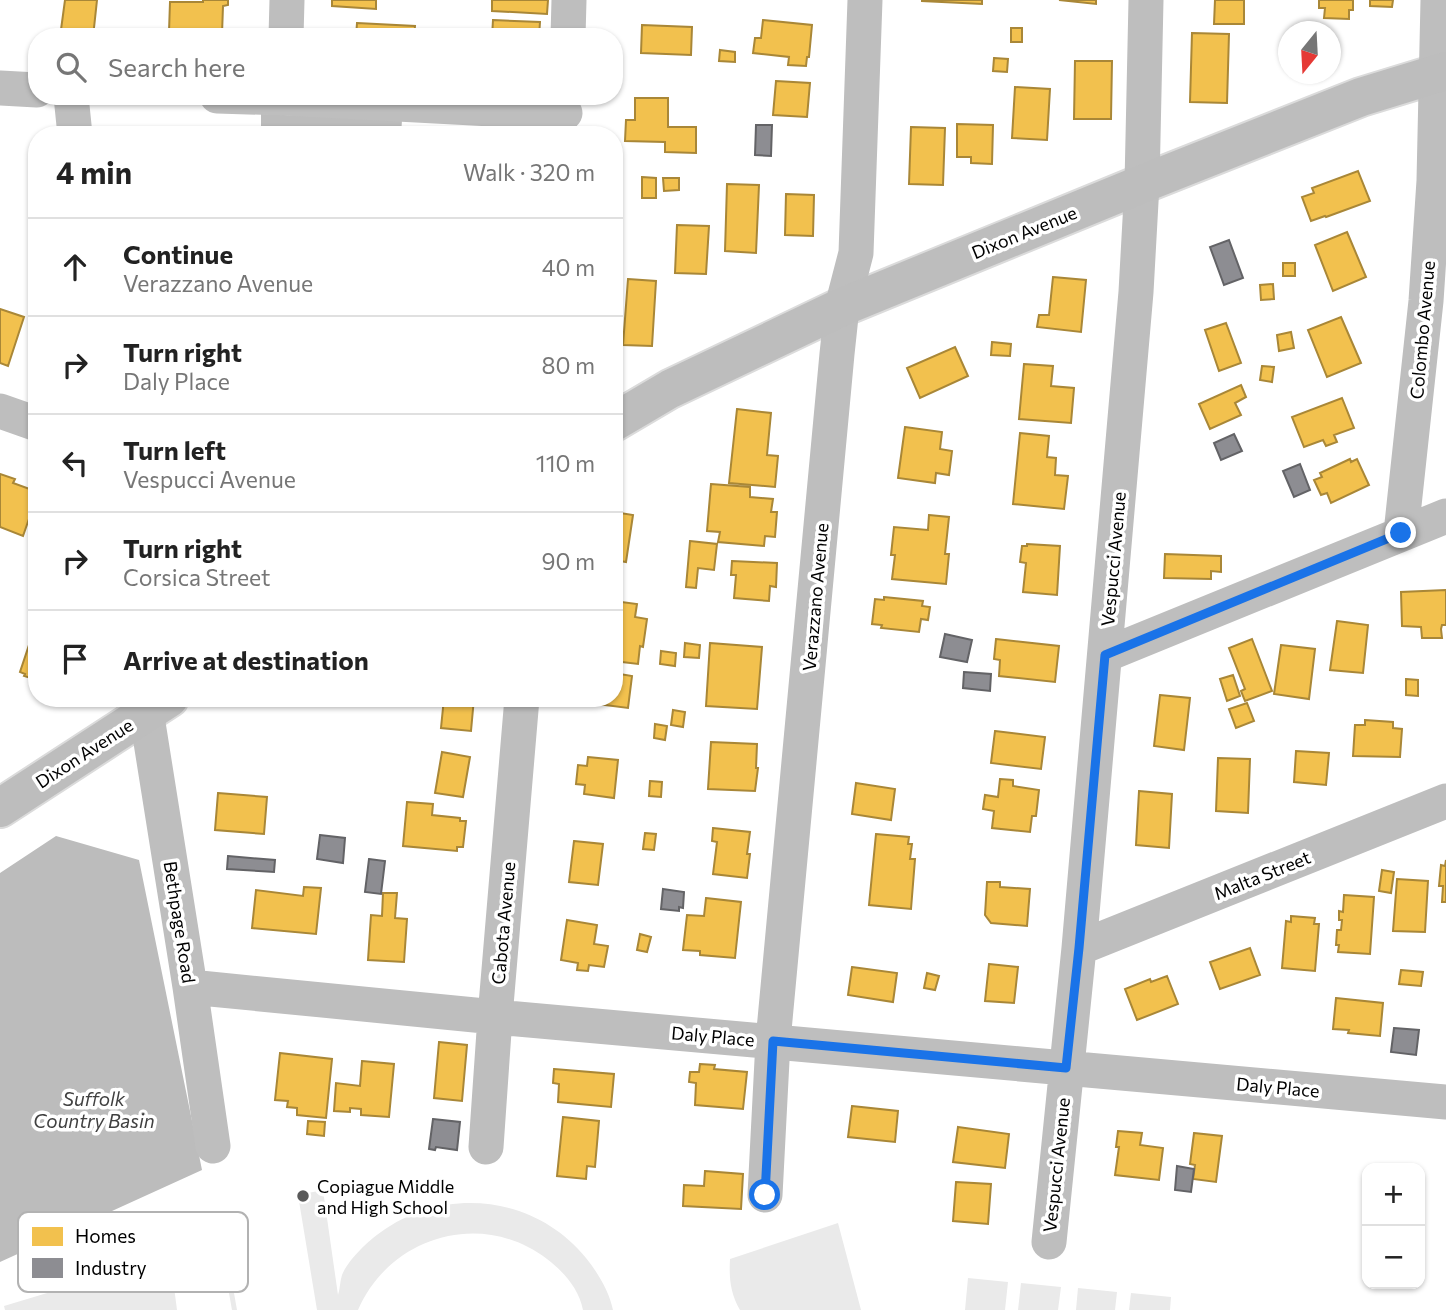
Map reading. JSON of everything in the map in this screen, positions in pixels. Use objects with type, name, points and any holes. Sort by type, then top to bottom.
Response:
[{"type":"main road","name":"Dixon Avenue","points":[[623,417],[670,389],[842,307],[1361,97],[1441,72]]},
{"type":"main road","name":"Dixon Avenue","points":[[0,808],[147,707]]},
{"type":"street","points":[[286,28],[287,0]]},
{"type":"street","points":[[568,28],[569,0]]},
{"type":"street","name":"Verazzano Avenue","points":[[765,1195],[773,1041],[842,307],[856,253],[865,0]]},
{"type":"street","name":"Vespucci Avenue","points":[[1049,1242],[1079,948],[1135,305],[1142,184],[1146,0]]},
{"type":"street","name":"Colombo Avenue","points":[[1401,533],[1426,301],[1441,72],[1438,0]]},
{"type":"street","points":[[0,88],[28,90]]},
{"type":"street","points":[[72,105],[74,126]]},
{"type":"street","points":[[409,105],[565,115]]},
{"type":"street","points":[[0,411],[28,421]]},
{"type":"street","points":[[1105,655],[1446,516]]},
{"type":"street","name":"Bethpage Road","points":[[154,707],[213,1146]]},
{"type":"street","name":"Cabota Avenue","points":[[486,1147],[521,707]]},
{"type":"street","name":"Malta Street","points":[[1079,948],[1446,801]]},
{"type":"street","name":"Daly Place","points":[[190,987],[1446,1102]]},
{"type":"shaded area","points":[[323,1190],[338,1295],[342,1275],[349,1263],[381,1232],[406,1217],[433,1208],[461,1203],[489,1204],[516,1210],[542,1221],[566,1237],[595,1270],[606,1289],[613,1310],[583,1310],[578,1295],[565,1275],[547,1259],[522,1244],[495,1235],[467,1234],[440,1238],[415,1248],[392,1264],[373,1285],[358,1310],[317,1310],[298,1195]]},
{"type":"shaded area","points":[[838,1223],[861,1310],[740,1310],[731,1285],[730,1259]]},
{"type":"shaded area","points":[[968,1278],[1008,1282],[1005,1310],[965,1310]]},
{"type":"shaded area","points":[[1021,1283],[1061,1287],[1058,1310],[1018,1310]]},
{"type":"shaded area","points":[[1078,1288],[1117,1292],[1115,1310],[1076,1310]]},
{"type":"shaded area","points":[[50,1292],[175,1292],[177,1310],[5,1310],[4,1306]]},
{"type":"shaded area","points":[[229,1292],[234,1292],[237,1310],[232,1310]]},
{"type":"shaded area","points":[[1131,1293],[1171,1297],[1170,1310],[1129,1310]]},
{"type":"water","points":[[261,114],[402,120],[402,126],[261,126]]},
{"type":"water","name":"Suffolk Country Basin","points":[[56,836],[139,860],[202,1170],[110,1212],[18,1212],[18,1254],[0,1262],[0,873]]},
{"type":"building: Homes","points":[[65,0],[97,0],[94,28],[61,28]]},
{"type":"building: Homes","points":[[228,0],[228,5],[223,6],[222,28],[169,28],[170,2]]},
{"type":"building: Homes","points":[[332,0],[376,0],[376,9],[332,6]]},
{"type":"building: Homes","points":[[492,0],[548,0],[547,14],[492,11]]},
{"type":"building: Homes","points":[[982,0],[982,4],[922,1]]},
{"type":"building: Homes","points":[[1059,0],[1096,0],[1096,4]]},
{"type":"building: Homes","points":[[1215,0],[1244,0],[1244,24],[1214,24]]},
{"type":"building: Homes","points":[[1319,0],[1353,0],[1349,19],[1324,18],[1325,8],[1319,8]]},
{"type":"building: Homes","points":[[1370,0],[1393,0],[1392,7],[1370,6]]},
{"type":"building: Homes","points":[[493,20],[540,22],[540,28],[493,28]]},
{"type":"building: Homes","points":[[763,20],[812,25],[806,66],[788,65],[789,57],[753,53],[755,38],[761,38]]},
{"type":"building: Homes","points":[[357,23],[415,26],[415,28],[357,28]]},
{"type":"building: Homes","points":[[642,25],[692,27],[691,55],[641,53]]},
{"type":"building: Homes","points":[[1011,28],[1022,28],[1022,42],[1011,42]]},
{"type":"building: Homes","points":[[1192,33],[1229,34],[1227,103],[1190,102]]},
{"type":"building: Homes","points":[[720,50],[735,52],[735,62],[719,61]]},
{"type":"building: Homes","points":[[994,58],[1008,59],[1007,72],[993,71]]},
{"type":"building: Homes","points":[[1075,61],[1112,61],[1111,119],[1074,119]]},
{"type":"building: Homes","points":[[776,81],[810,83],[807,117],[773,115]]},
{"type":"building: Homes","points":[[1015,87],[1050,89],[1047,140],[1012,138]]},
{"type":"building: Homes","points":[[635,98],[668,98],[668,127],[696,127],[696,153],[665,152],[665,142],[625,141],[626,120],[635,120]]},
{"type":"building: Homes","points":[[957,124],[993,125],[992,164],[971,163],[971,157],[957,157]]},
{"type":"building: Homes","points":[[911,127],[945,128],[943,185],[909,184]]},
{"type":"building: Homes","points":[[1358,171],[1370,201],[1311,221],[1302,197],[1314,193],[1312,188]]},
{"type":"building: Homes","points":[[642,177],[656,178],[656,198],[642,198]]},
{"type":"building: Homes","points":[[663,178],[679,178],[679,190],[664,191]]},
{"type":"building: Homes","points":[[727,184],[759,185],[756,253],[725,251]]},
{"type":"building: Homes","points":[[786,194],[814,195],[813,236],[785,235]]},
{"type":"building: Homes","points":[[677,225],[709,226],[706,274],[675,273]]},
{"type":"building: Homes","points":[[1347,232],[1366,277],[1333,291],[1315,245]]},
{"type":"building: Homes","points":[[1283,263],[1295,263],[1295,276],[1283,276]]},
{"type":"building: Homes","points":[[1053,277],[1086,280],[1081,332],[1037,327],[1039,315],[1049,315]]},
{"type":"building: Homes","points":[[628,279],[656,281],[652,346],[623,345]]},
{"type":"building: Homes","points":[[1273,284],[1274,299],[1261,300],[1260,285]]},
{"type":"building: Homes","points":[[0,309],[24,317],[8,366],[0,363]]},
{"type":"building: Homes","points":[[1341,317],[1361,363],[1327,377],[1308,330]]},
{"type":"building: Homes","points":[[1226,323],[1241,363],[1219,371],[1205,330]]},
{"type":"building: Homes","points":[[1291,332],[1294,348],[1279,351],[1277,335]]},
{"type":"building: Homes","points":[[992,342],[1011,344],[1010,356],[991,355]]},
{"type":"building: Homes","points":[[955,347],[968,376],[920,398],[907,368]]},
{"type":"building: Homes","points":[[1024,364],[1053,366],[1051,386],[1074,388],[1071,423],[1019,419]]},
{"type":"building: Homes","points":[[1262,366],[1274,367],[1272,382],[1260,380]]},
{"type":"building: Homes","points":[[1241,385],[1246,397],[1235,403],[1241,415],[1210,429],[1199,404]]},
{"type":"building: Homes","points":[[1342,398],[1354,428],[1334,435],[1337,442],[1326,446],[1323,440],[1304,447],[1292,417]]},
{"type":"building: Homes","points":[[737,409],[771,413],[767,455],[778,456],[775,487],[729,483]]},
{"type":"building: Homes","points":[[905,427],[942,432],[940,449],[952,451],[949,475],[936,473],[935,483],[898,478]]},
{"type":"building: Homes","points":[[1020,433],[1049,436],[1047,457],[1056,458],[1055,475],[1068,476],[1064,509],[1013,504]]},
{"type":"building: Homes","points":[[1350,459],[1351,462],[1357,459],[1369,485],[1331,503],[1327,493],[1321,495],[1314,480],[1322,477],[1320,473]]},
{"type":"building: Homes","points":[[0,474],[15,479],[13,483],[28,488],[28,522],[23,536],[0,527]]},
{"type":"building: Homes","points":[[711,484],[750,487],[750,497],[773,499],[771,512],[777,512],[775,537],[765,536],[764,546],[718,542],[720,532],[707,531]]},
{"type":"building: Homes","points":[[623,513],[633,515],[626,562],[623,562]]},
{"type":"building: Homes","points":[[929,515],[949,517],[945,554],[949,554],[946,584],[892,579],[894,527],[928,530]]},
{"type":"building: Homes","points":[[690,541],[717,544],[714,570],[698,568],[696,588],[686,587]]},
{"type":"building: Homes","points":[[1022,546],[1060,546],[1057,595],[1023,592],[1026,563],[1020,562]]},
{"type":"building: Homes","points":[[1165,554],[1221,556],[1221,572],[1211,571],[1211,579],[1164,578]]},
{"type":"building: Homes","points":[[732,561],[777,563],[776,587],[770,586],[769,601],[734,598],[736,575],[731,575]]},
{"type":"building: Homes","points":[[1446,590],[1446,625],[1442,625],[1442,638],[1422,638],[1421,627],[1402,626],[1401,592]]},
{"type":"building: Homes","points":[[884,597],[923,601],[922,606],[930,607],[928,620],[921,619],[919,632],[881,628],[882,625],[872,624],[875,599],[884,600]]},
{"type":"building: Homes","points":[[623,602],[637,604],[635,617],[647,619],[638,664],[623,662]]},
{"type":"building: Homes","points":[[1337,621],[1368,625],[1363,673],[1330,670]]},
{"type":"building: Homes","points":[[996,639],[1059,646],[1055,682],[999,676],[1000,660],[994,659]]},
{"type":"building: Homes","points":[[1252,639],[1272,691],[1245,701],[1241,691],[1245,689],[1229,648]]},
{"type":"building: Homes","points":[[685,643],[700,645],[699,658],[684,657]]},
{"type":"building: Homes","points":[[710,643],[762,647],[757,709],[706,706]]},
{"type":"building: Homes","points":[[1281,645],[1315,649],[1309,699],[1274,694]]},
{"type":"building: Homes","points":[[28,648],[28,677],[20,672]]},
{"type":"building: Homes","points":[[661,651],[676,653],[675,666],[660,664]]},
{"type":"building: Homes","points":[[623,674],[632,676],[628,708],[620,707],[623,707]]},
{"type":"building: Homes","points":[[1233,675],[1240,696],[1227,701],[1220,679]]},
{"type":"building: Homes","points":[[1406,679],[1418,680],[1418,696],[1406,695]]},
{"type":"building: Homes","points":[[1160,695],[1190,698],[1184,750],[1154,746]]},
{"type":"building: Homes","points":[[1247,703],[1254,721],[1236,728],[1229,709]]},
{"type":"building: Homes","points":[[443,707],[473,707],[471,731],[441,728]]},
{"type":"building: Homes","points":[[673,710],[685,712],[683,727],[671,725]]},
{"type":"building: Homes","points":[[1365,720],[1393,722],[1393,728],[1402,729],[1400,757],[1353,756],[1355,725],[1365,725]]},
{"type":"building: Homes","points":[[655,724],[667,726],[665,740],[654,738]]},
{"type":"building: Homes","points":[[995,731],[1045,737],[1041,769],[991,763]]},
{"type":"building: Homes","points":[[711,742],[757,744],[755,791],[708,789]]},
{"type":"building: Homes","points":[[1296,751],[1329,753],[1326,785],[1294,782]]},
{"type":"building: Homes","points":[[442,752],[470,757],[463,797],[435,793]]},
{"type":"building: Homes","points":[[588,757],[618,760],[614,798],[584,794],[585,785],[576,784],[578,765],[587,766]]},
{"type":"building: Homes","points":[[1218,758],[1250,759],[1248,813],[1216,811]]},
{"type":"building: Homes","points":[[1000,779],[1013,780],[1013,786],[1039,790],[1036,816],[1032,816],[1030,832],[992,828],[994,811],[983,809],[985,795],[998,797]]},
{"type":"building: Homes","points":[[650,781],[662,782],[661,797],[649,796]]},
{"type":"building: Homes","points":[[856,783],[895,789],[891,820],[852,814]]},
{"type":"building: Homes","points":[[1139,791],[1172,794],[1169,848],[1136,845]]},
{"type":"building: Homes","points":[[218,793],[267,797],[264,834],[215,830]]},
{"type":"building: Homes","points":[[407,802],[433,804],[432,815],[466,821],[463,847],[457,847],[457,851],[403,846]]},
{"type":"building: Homes","points":[[713,828],[750,832],[747,878],[713,874],[717,842],[712,841]]},
{"type":"building: Homes","points":[[645,833],[656,834],[654,850],[643,849]]},
{"type":"building: Homes","points":[[876,834],[909,837],[908,844],[912,844],[910,859],[915,859],[911,909],[869,905]]},
{"type":"building: Homes","points":[[574,841],[603,844],[598,885],[569,882]]},
{"type":"building: Homes","points":[[1446,860],[1446,902],[1442,902],[1443,886],[1439,886],[1441,865],[1445,866]]},
{"type":"building: Homes","points":[[1382,870],[1394,872],[1391,893],[1379,891]]},
{"type":"building: Homes","points":[[1397,879],[1428,881],[1425,932],[1393,931]]},
{"type":"building: Homes","points":[[987,882],[1000,882],[1000,887],[1030,889],[1027,926],[991,923],[985,915]]},
{"type":"building: Homes","points":[[304,887],[321,888],[316,934],[252,928],[256,890],[303,896]]},
{"type":"building: Homes","points":[[383,893],[397,893],[395,918],[407,919],[404,962],[368,960],[371,915],[382,916]]},
{"type":"building: Homes","points":[[1344,895],[1374,897],[1370,954],[1338,952],[1337,930],[1341,930],[1342,920],[1339,920],[1339,911],[1343,912]]},
{"type":"building: Homes","points":[[706,898],[741,902],[735,958],[700,955],[700,951],[683,950],[687,915],[704,916]]},
{"type":"building: Homes","points":[[1291,916],[1315,918],[1314,924],[1319,924],[1315,971],[1282,968],[1286,921],[1291,922]]},
{"type":"building: Homes","points":[[567,920],[597,925],[594,944],[608,946],[604,967],[589,965],[588,971],[577,970],[578,963],[561,960]]},
{"type":"building: Homes","points":[[640,934],[651,937],[647,952],[637,950]]},
{"type":"building: Homes","points":[[1250,948],[1260,975],[1220,989],[1210,962]]},
{"type":"building: Homes","points":[[989,964],[1018,967],[1014,1003],[985,1001]]},
{"type":"building: Homes","points":[[852,967],[897,973],[893,1002],[848,995]]},
{"type":"building: Homes","points":[[1401,970],[1423,972],[1421,986],[1399,984]]},
{"type":"building: Homes","points":[[927,973],[939,976],[935,990],[924,988]]},
{"type":"building: Homes","points":[[1167,976],[1178,1004],[1137,1020],[1125,989],[1150,979],[1151,982]]},
{"type":"building: Homes","points":[[1336,998],[1383,1003],[1380,1036],[1333,1029]]},
{"type":"building: Homes","points":[[439,1042],[467,1045],[462,1101],[434,1098]]},
{"type":"building: Homes","points":[[280,1053],[332,1059],[326,1118],[297,1115],[297,1108],[287,1107],[288,1101],[275,1100]]},
{"type":"building: Homes","points":[[362,1061],[394,1064],[389,1117],[361,1115],[361,1109],[350,1108],[350,1112],[334,1111],[336,1083],[360,1086]]},
{"type":"building: Homes","points":[[700,1064],[715,1065],[714,1069],[747,1072],[743,1109],[695,1105],[696,1083],[689,1082],[690,1072],[699,1072]]},
{"type":"building: Homes","points":[[554,1069],[614,1074],[611,1107],[558,1102],[559,1084],[553,1083]]},
{"type":"building: Homes","points":[[852,1106],[898,1111],[895,1142],[848,1137]]},
{"type":"building: Homes","points":[[563,1117],[599,1121],[595,1167],[587,1166],[586,1179],[557,1176]]},
{"type":"building: Homes","points":[[308,1121],[325,1122],[324,1136],[307,1134]]},
{"type":"building: Homes","points":[[958,1127],[1009,1134],[1005,1168],[953,1162]]},
{"type":"building: Homes","points":[[1118,1131],[1142,1133],[1140,1145],[1163,1148],[1159,1180],[1115,1175]]},
{"type":"building: Homes","points":[[1194,1133],[1222,1136],[1216,1182],[1193,1179],[1195,1165],[1190,1164]]},
{"type":"building: Homes","points":[[705,1171],[743,1174],[741,1209],[683,1206],[684,1185],[704,1186]]},
{"type":"building: Homes","points":[[956,1182],[991,1184],[988,1224],[953,1221]]},
{"type":"building: Industry","points":[[756,125],[772,125],[771,156],[755,155]]},
{"type":"building: Industry","points":[[1229,240],[1243,278],[1224,285],[1210,247]]},
{"type":"building: Industry","points":[[1234,434],[1242,451],[1221,460],[1214,443]]},
{"type":"building: Industry","points":[[1300,464],[1310,490],[1294,497],[1283,471]]},
{"type":"building: Industry","points":[[945,634],[972,640],[967,662],[940,657]]},
{"type":"building: Industry","points":[[964,672],[991,674],[990,691],[963,688]]},
{"type":"building: Industry","points":[[320,835],[345,838],[343,863],[317,859]]},
{"type":"building: Industry","points":[[228,856],[275,860],[274,872],[227,869]]},
{"type":"building: Industry","points":[[369,859],[385,861],[381,894],[365,892]]},
{"type":"building: Industry","points":[[663,889],[684,892],[683,908],[679,907],[679,911],[661,909]]},
{"type":"building: Industry","points":[[1394,1028],[1419,1030],[1416,1055],[1391,1052]]},
{"type":"building: Industry","points":[[433,1119],[460,1122],[457,1150],[436,1147],[435,1150],[429,1149]]},
{"type":"building: Industry","points":[[1177,1166],[1194,1169],[1191,1192],[1175,1190]]},
{"type":"place","name":"Copiague Middle and High School","points":[[303,1196]]},
{"type":"route","points":[[765,1195],[773,1041],[1066,1068],[1105,655],[1401,533]]}]
